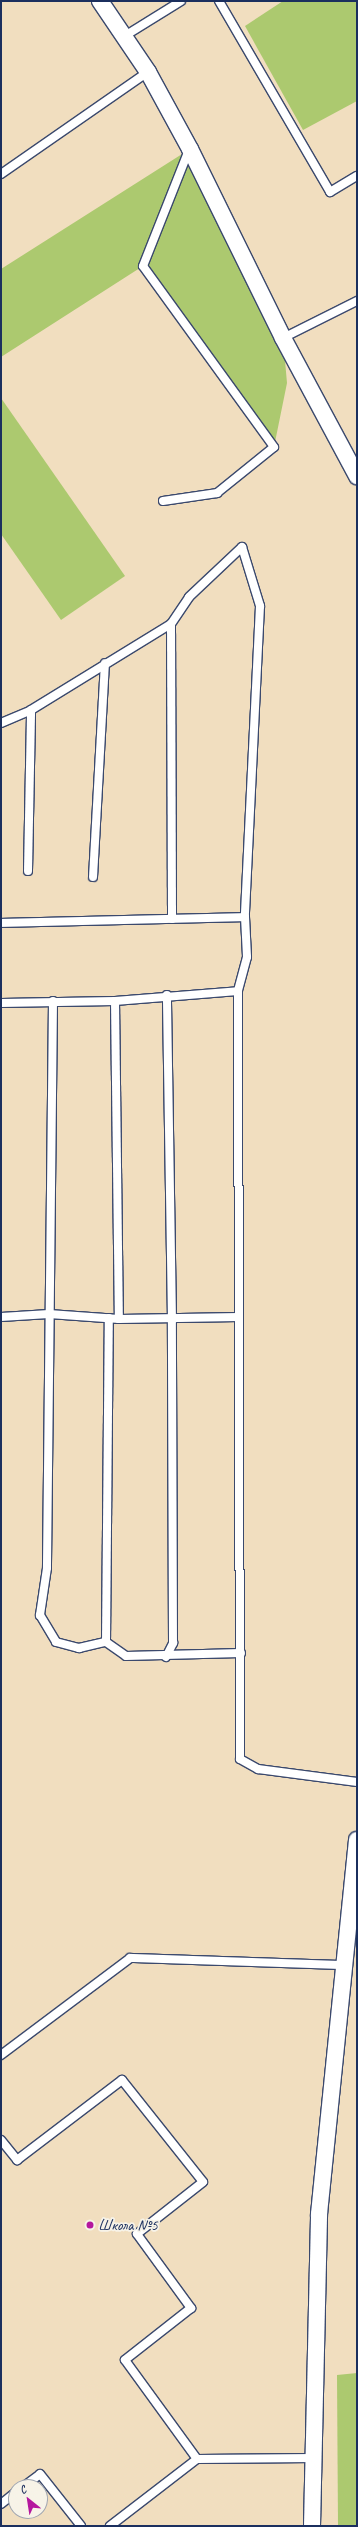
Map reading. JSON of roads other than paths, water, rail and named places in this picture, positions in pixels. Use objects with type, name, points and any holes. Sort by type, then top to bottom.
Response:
[{"type":"street","points":[[100,1],[148,72],[190,149],[283,338],[357,476]]},
{"type":"street","points":[[312,2526],[319,2214],[357,1840]]},
{"type":"lane","points":[[123,36],[180,1]]},
{"type":"lane","points":[[219,1],[330,192],[357,176]]},
{"type":"lane","points":[[1,174],[148,72]]},
{"type":"lane","points":[[163,501],[217,493],[274,447],[143,266],[190,149]]},
{"type":"lane","points":[[283,338],[357,301]]},
{"type":"lane","points":[[1,723],[31,710],[105,663],[171,624],[189,597],[242,546],[260,606],[245,916],[247,957],[238,990],[241,1654],[240,1759],[258,1769],[357,1782]]},
{"type":"lane","points":[[171,624],[172,919]]},
{"type":"lane","points":[[93,877],[105,663]]},
{"type":"lane","points":[[28,871],[31,710]]},
{"type":"lane","points":[[1,923],[245,916]]},
{"type":"lane","points":[[1,1003],[115,1001],[167,995],[238,990]]},
{"type":"lane","points":[[166,1657],[173,1642],[172,1320],[167,995]]},
{"type":"lane","points":[[53,1001],[47,1568],[40,1615],[56,1642],[79,1648],[106,1642],[126,1656],[166,1657],[241,1654]]},
{"type":"lane","points":[[115,1001],[119,1319]]},
{"type":"lane","points":[[1,1317],[50,1314],[119,1319],[172,1320],[239,1317]]},
{"type":"lane","points":[[106,1642],[109,1318]]},
{"type":"lane","points":[[1,2055],[130,1958],[344,1965]]},
{"type":"lane","points":[[1,2140],[17,2160],[122,2080],[203,2182],[136,2234],[190,2308],[125,2360],[198,2458]]},
{"type":"lane","points":[[110,2526],[198,2458],[314,2458]]},
{"type":"lane","points":[[33,2479],[40,2474],[44,2479]]},
{"type":"lane","points":[[48,2484],[81,2526]]},
{"type":"place","name":"Школа №5","points":[[90,2225]]}]
